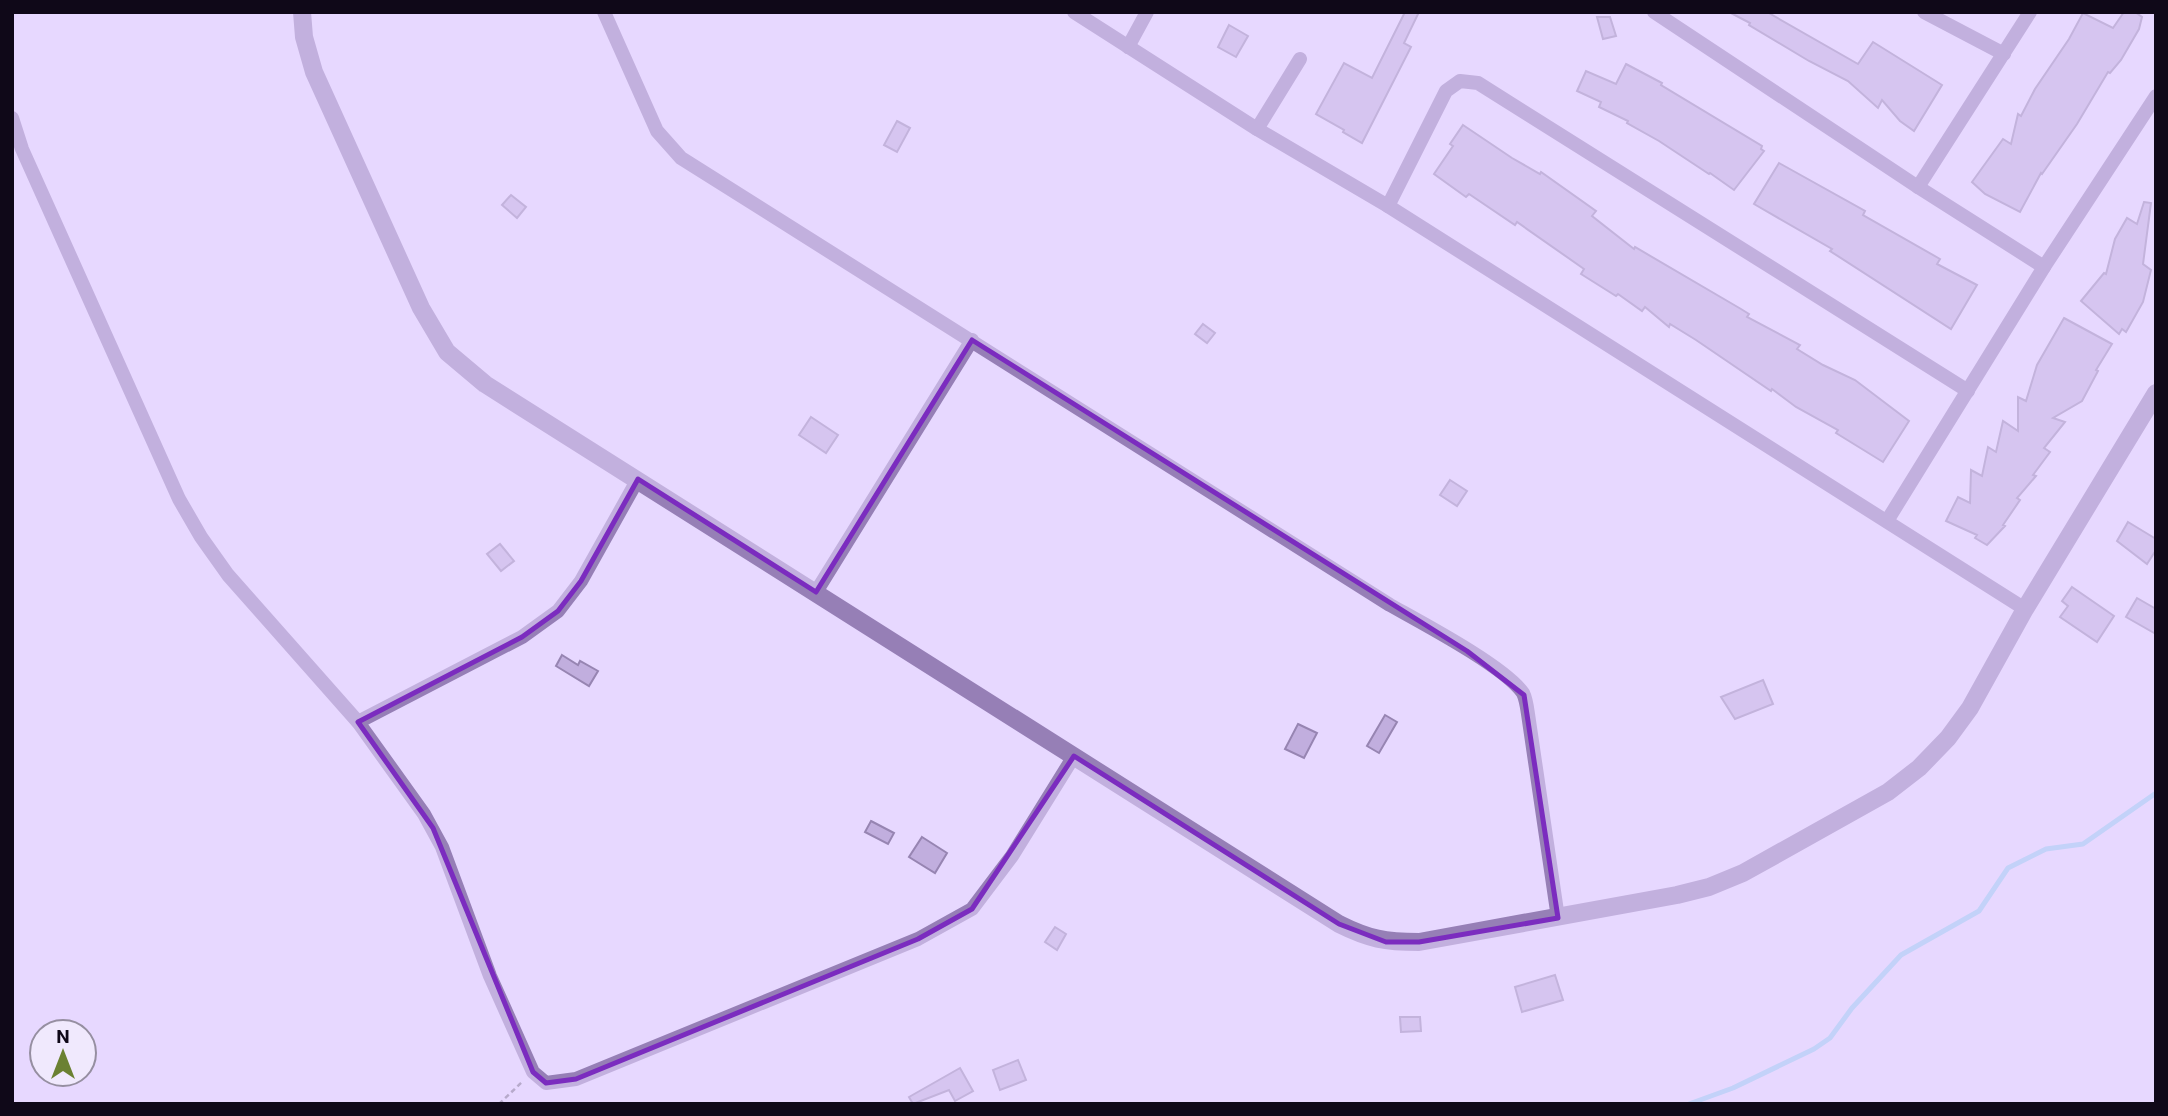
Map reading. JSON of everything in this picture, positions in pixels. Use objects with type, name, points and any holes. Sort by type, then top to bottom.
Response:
[{"type":"street","points":[[302,12],[304,37],[314,72],[421,308],[447,352],[485,384],[1339,924],[1367,938],[1387,942],[1419,942],[1558,918],[1709,887],[1743,873],[1904,781],[1948,738],[1970,708],[2025,609],[2156,393]]},
{"type":"street","points":[[604,12],[657,131],[681,158],[1390,605],[1467,650],[1513,682],[1524,695],[1528,714],[1558,918]]},
{"type":"street","points":[[1074,12],[1257,129],[1388,206],[2025,609]]},
{"type":"street","points":[[1128,47],[1147,12]]},
{"type":"street","points":[[1654,12],[2044,267]]},
{"type":"street","points":[[1924,12],[2004,54]]},
{"type":"street","points":[[1918,187],[2030,12]]},
{"type":"street","points":[[1257,129],[1300,59]]},
{"type":"street","points":[[1388,206],[1446,91],[1460,81],[1478,83],[1968,391]]},
{"type":"street","points":[[1887,521],[2044,267],[2156,96]]},
{"type":"street","points":[[12,118],[22,149],[178,499],[228,575],[358,722],[433,828],[490,976],[533,1072],[546,1083],[576,1079],[918,939],[972,909],[1012,856],[1074,756]]},
{"type":"street","points":[[816,592],[972,340]]},
{"type":"street","points":[[358,722],[522,637],[558,611],[581,581],[638,479]]},
{"type":"path","points":[[499,1104],[533,1072]]},
{"type":"highlighted area","points":[[972,340],[1467,651],[1524,695],[1558,918],[1419,942],[1386,942],[1339,924],[1074,756],[972,909],[918,939],[576,1079],[546,1083],[533,1072],[433,828],[358,722],[522,637],[558,611],[581,581],[638,479],[816,592]]},
{"type":"building","points":[[1405,12],[1419,12],[1404,43],[1411,47],[1362,143],[1316,114],[1344,63],[1372,78]]},
{"type":"building","points":[[1729,12],[1767,12],[1858,64],[1873,42],[1942,85],[1914,131],[1900,121],[1882,100],[1878,108],[1848,81],[1809,61]]},
{"type":"building","points":[[2124,12],[2135,12],[2142,17],[2139,29],[2121,60],[2108,72],[2077,124],[2041,173],[2020,212],[1985,194],[1972,182],[2003,139],[2011,144],[2018,114],[2021,116],[2083,13],[2113,28]]},
{"type":"building","points":[[1597,17],[1610,17],[1616,36],[1603,39]]},
{"type":"building","points":[[1229,25],[1248,36],[1236,57],[1218,47]]},
{"type":"building","points":[[1626,64],[1662,83],[1661,85],[1762,146],[1764,151],[1734,190],[1627,123],[1628,121],[1599,107],[1601,102],[1577,91],[1586,71],[1616,84]]},
{"type":"building","points":[[897,121],[910,128],[897,152],[884,145]]},
{"type":"building","points":[[1463,125],[1512,158],[1540,174],[1541,172],[1596,211],[1592,216],[1634,249],[1635,247],[1741,309],[1749,314],[1747,317],[1800,345],[1797,349],[1855,380],[1909,421],[1883,462],[1836,433],[1838,430],[1796,407],[1696,340],[1670,324],[1669,327],[1645,307],[1642,311],[1581,274],[1584,269],[1517,222],[1515,225],[1469,194],[1466,197],[1434,174]]},
{"type":"building","points":[[1779,163],[1865,211],[1863,215],[1940,259],[1937,264],[1977,285],[1951,329],[1830,251],[1832,249],[1754,204]]},
{"type":"building","points":[[511,195],[526,207],[517,218],[502,205]]},
{"type":"building","points":[[2144,202],[2151,203],[2143,264],[2151,270],[2143,302],[2126,332],[2122,329],[2119,334],[2081,301],[2104,273],[2106,274],[2115,239],[2127,218],[2137,224]]},
{"type":"building","points":[[2064,318],[2112,344],[2082,401],[2053,418],[2065,422],[2044,448],[2050,452],[2033,475],[2036,476],[2017,498],[2020,500],[2003,525],[2005,526],[1987,545],[1975,538],[1977,535],[1946,521],[1958,497],[1970,503],[1971,470],[1982,476],[1988,447],[1996,452],[2003,421],[2018,431],[2018,397],[2026,401],[2037,365]]},
{"type":"building","points":[[1203,324],[1215,333],[1207,343],[1195,334]]},
{"type":"building","points":[[811,417],[838,435],[826,453],[799,435]]},
{"type":"building","points":[[1450,480],[1467,491],[1457,506],[1440,495]]},
{"type":"building","points":[[2128,522],[2156,539],[2156,550],[2147,564],[2117,541]]},
{"type":"building","points":[[500,544],[514,561],[501,571],[487,554]]},
{"type":"building","points":[[2072,587],[2114,616],[2097,642],[2060,617],[2068,606],[2062,601]]},
{"type":"building","points":[[2137,598],[2156,609],[2156,634],[2126,617]]},
{"type":"building","points":[[562,655],[578,665],[580,661],[598,671],[589,686],[556,666]]},
{"type":"building","points":[[1763,680],[1773,704],[1735,719],[1721,697]]},
{"type":"building","points":[[1385,715],[1397,722],[1379,753],[1367,746]]},
{"type":"building","points":[[1298,724],[1317,733],[1304,758],[1285,749]]},
{"type":"building","points":[[871,821],[894,833],[888,844],[865,832]]},
{"type":"building","points":[[922,837],[947,853],[935,873],[909,857]]},
{"type":"building","points":[[1055,927],[1066,934],[1057,950],[1045,942]]},
{"type":"building","points":[[1555,975],[1563,1000],[1522,1012],[1515,987]]},
{"type":"building","points":[[1400,1017],[1420,1017],[1421,1031],[1401,1032]]},
{"type":"building","points":[[1018,1060],[1026,1080],[1000,1090],[993,1070]]},
{"type":"building","points":[[960,1068],[973,1091],[955,1101],[949,1090],[913,1104],[909,1097]]},
{"type":"waterway","points":[[1689,1104],[1733,1088],[1814,1049],[1830,1038],[1852,1008],[1901,955],[1979,911],[2008,868],[2046,849],[2083,844],[2156,793]]}]
